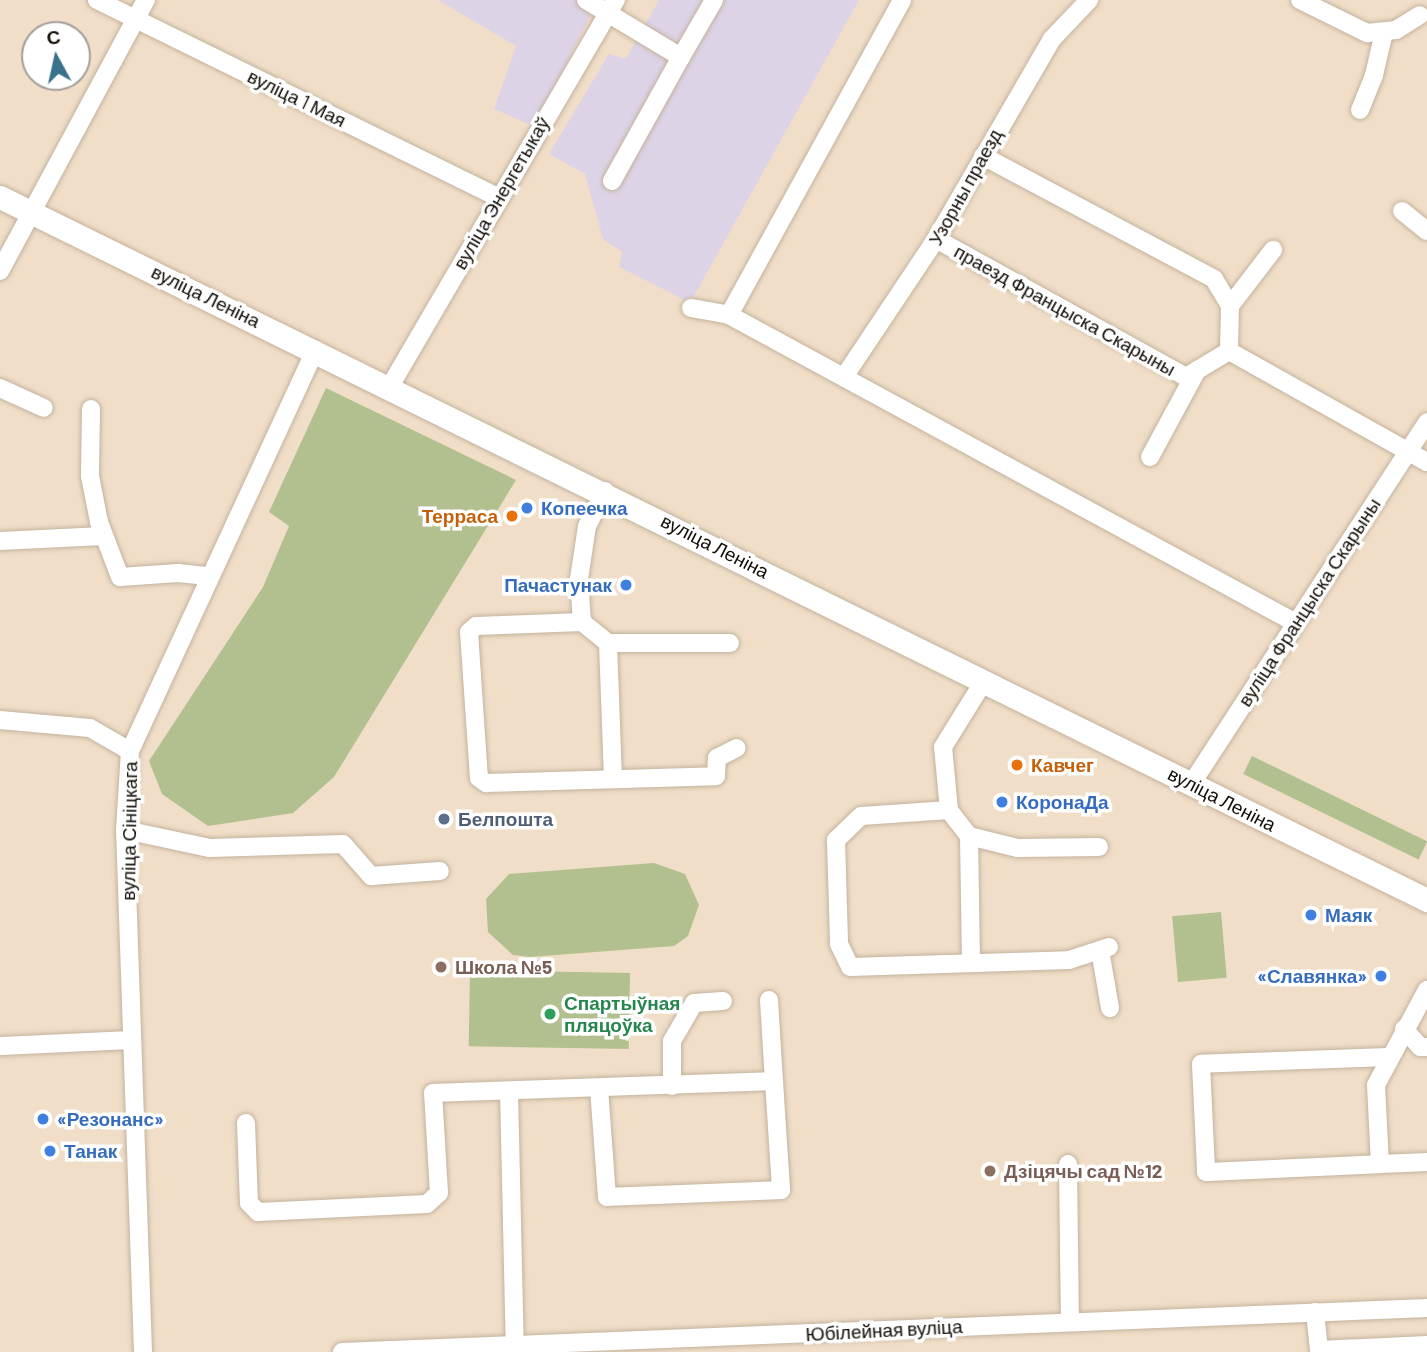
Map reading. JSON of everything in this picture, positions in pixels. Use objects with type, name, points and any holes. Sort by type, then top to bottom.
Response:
[{"type":"main road","name":"вуліца Леніна","points":[[0,197],[605,491],[1427,900]]},
{"type":"street","name":"вуліца 1 Мая","points":[[97,0],[498,197]]},
{"type":"street","points":[[0,271],[146,0]]},
{"type":"street","points":[[586,0],[612,7],[681,57]]},
{"type":"street","points":[[612,181],[714,0]]},
{"type":"street","points":[[729,315],[902,0]]},
{"type":"street","name":"Узорны праезд","points":[[844,377],[936,239],[1052,39],[1089,0]]},
{"type":"street","points":[[1300,0],[1367,33],[1396,30],[1423,12]]},
{"type":"street","name":"вуліца Энергетыкаў","points":[[389,387],[498,197],[612,7]]},
{"type":"street","points":[[1360,110],[1374,75],[1384,32]]},
{"type":"street","points":[[983,156],[1214,279],[1230,306],[1229,351],[1427,462]]},
{"type":"street","points":[[1402,211],[1427,231]]},
{"type":"street","name":"праезд Францыска Скарыны","points":[[936,239],[1186,377],[1229,351]]},
{"type":"street","points":[[1230,306],[1273,250]]},
{"type":"street","points":[[691,308],[729,315],[1294,622]]},
{"type":"street","name":"вуліца Сініцкага","points":[[143,1352],[125,830],[130,751],[208,576],[315,350]]},
{"type":"street","points":[[1150,457],[1197,370]]},
{"type":"street","points":[[0,388],[44,408]]},
{"type":"street","points":[[91,409],[90,476],[103,536],[120,577],[208,576]]},
{"type":"street","name":"вуліца Францыска Скарыны","points":[[1192,783],[1294,622],[1427,422]]},
{"type":"street","points":[[582,622],[579,579],[587,526],[605,491]]},
{"type":"street","points":[[0,541],[103,536]]},
{"type":"street","points":[[730,643],[608,643],[582,622],[477,626],[469,632],[476,768],[479,778],[486,783],[716,776],[717,758],[737,748]]},
{"type":"street","points":[[608,643],[613,779]]},
{"type":"street","points":[[984,681],[943,747],[949,810],[970,835],[1018,848],[1099,847]]},
{"type":"street","points":[[0,720],[90,728],[130,751]]},
{"type":"street","points":[[949,810],[862,816],[836,840],[839,944],[850,967],[1069,960],[1105,948],[1110,1008]]},
{"type":"street","points":[[125,830],[210,848],[343,844],[371,876],[440,871]]},
{"type":"street","points":[[970,835],[971,963]]},
{"type":"street","points":[[1380,1164],[1376,1085],[1388,1057],[1427,990]]},
{"type":"street","points":[[599,1089],[607,1197],[781,1190],[769,1000]]},
{"type":"street","points":[[672,1086],[672,1041],[694,1003],[723,1001]]},
{"type":"street","points":[[1404,1029],[1420,1047],[1427,1047]]},
{"type":"street","points":[[0,1046],[132,1040]]},
{"type":"street","points":[[1388,1057],[1201,1064],[1206,1172],[1427,1162]]},
{"type":"street","points":[[246,1123],[249,1203],[258,1212],[427,1204],[439,1193],[433,1093],[774,1081]]},
{"type":"street","points":[[509,1091],[515,1347]]},
{"type":"street","points":[[1068,1164],[1070,1321]]},
{"type":"street","name":"Юбілейная вуліца","points":[[342,1352],[650,1346],[1070,1321],[1427,1308]]},
{"type":"street","points":[[1315,1312],[1319,1350],[1427,1345]]},
{"type":"shaded area","points":[[438,0],[598,0],[535,127],[494,109],[516,46]]},
{"type":"shaded area","points":[[659,0],[859,0],[694,296],[685,300],[619,267],[622,252],[603,239],[585,174],[549,154],[609,54],[626,59]]},
{"type":"green space","points":[[326,388],[516,480],[334,777],[293,813],[208,826],[162,794],[149,761],[263,587],[289,526],[269,512]]},
{"type":"green space","points":[[1252,756],[1427,841],[1418,859],[1243,774]]},
{"type":"green space","points":[[654,863],[685,874],[699,905],[688,936],[674,946],[530,957],[513,955],[488,932],[486,899],[509,874]]},
{"type":"green space","points":[[1221,912],[1227,978],[1178,982],[1172,916]]},
{"type":"green space","name":"Спартыўная пляцоўка","points":[[470,970],[630,973],[629,1049],[469,1046]]},
{"type":"place","name":"Копеечка","points":[[527,508]]},
{"type":"place","name":"Терраса","points":[[512,516]]},
{"type":"place","name":"Пачастунак","points":[[626,585]]},
{"type":"place","name":"Кавчег","points":[[1017,765]]},
{"type":"place","name":"КоронаДа","points":[[1002,802]]},
{"type":"place","name":"Белпошта","points":[[444,819]]},
{"type":"place","name":"Маяк","points":[[1311,915]]},
{"type":"place","name":"Школа №5","points":[[441,967]]},
{"type":"place","name":"«Славянка»","points":[[1381,976]]},
{"type":"place","name":"Спартыўная пляцоўка","points":[[550,1014]]},
{"type":"place","name":"«Резонанс»","points":[[43,1119]]},
{"type":"place","name":"Танак","points":[[50,1151]]},
{"type":"place","name":"Дзіцячы сад №12","points":[[990,1171]]}]
